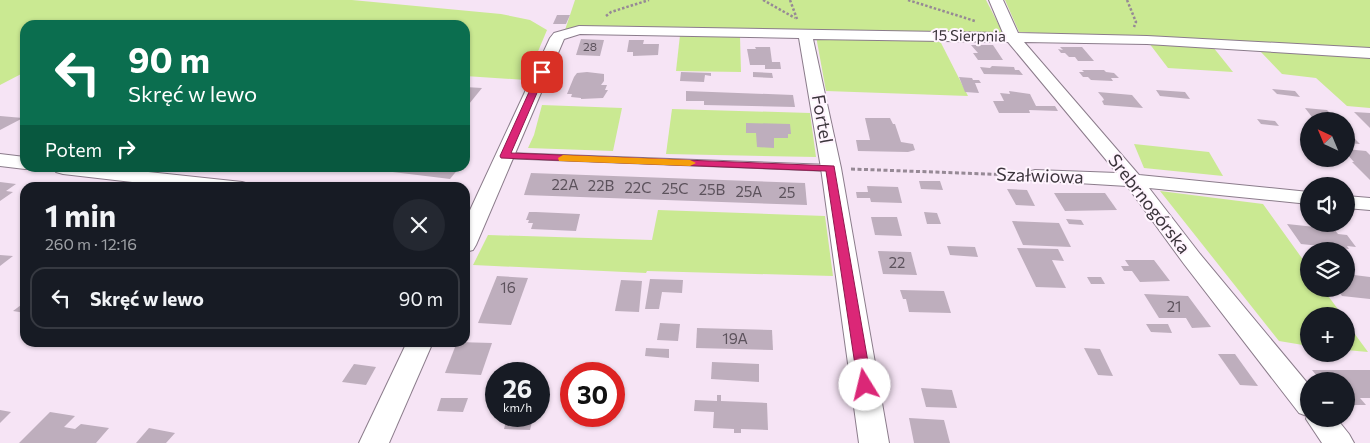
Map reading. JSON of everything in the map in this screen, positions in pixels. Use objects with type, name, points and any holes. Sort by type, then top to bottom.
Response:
[{"type":"street","name":"Srebrnogórska","points":[[996,0],[1012,37],[1133,180],[1192,259],[1300,394]]},
{"type":"street","name":"15 Sierpnia","points":[[505,156],[557,38],[568,33],[590,29],[801,26],[1012,37],[1136,40],[1370,53]]},
{"type":"street","name":"Fortel","points":[[801,26],[831,168],[874,443]]},
{"type":"street","points":[[470,229],[505,156]]},
{"type":"street","points":[[0,160],[20,162]]},
{"type":"street","points":[[99,172],[188,182]]},
{"type":"street","name":"Szałwiowa","points":[[1035,176],[1133,180],[1300,197]]},
{"type":"street","points":[[1355,203],[1370,204]]},
{"type":"street","points":[[374,443],[418,347]]},
{"type":"street","points":[[1326,427],[1339,443]]},
{"type":"lane","points":[[505,156],[831,168]]},
{"type":"path","points":[[590,29],[611,12],[649,0]]},
{"type":"path","points":[[763,0],[801,26]]},
{"type":"path","points":[[790,0],[801,26]]},
{"type":"path","points":[[908,0],[978,22]]},
{"type":"path","points":[[1127,0],[1136,22],[1132,29],[1133,37],[1136,40]]},
{"type":"path","name":"Szałwiowa","points":[[831,168],[1035,176]]},
{"type":"green space","points":[[0,0],[352,0],[501,14],[530,20],[547,30],[526,80],[470,76],[470,20],[20,20],[20,75],[0,85]]},
{"type":"green space","points":[[575,0],[986,0],[1004,35],[582,27],[565,30]]},
{"type":"green space","points":[[1005,0],[1370,0],[1370,48],[1019,32]]},
{"type":"green space","points":[[680,35],[740,36],[741,72],[676,71]]},
{"type":"green space","points":[[816,36],[939,39],[968,96],[826,91]]},
{"type":"green space","points":[[1149,43],[1213,47],[1233,72],[1168,68]]},
{"type":"green space","points":[[1259,50],[1370,56],[1370,108],[1347,106],[1316,78],[1282,74]]},
{"type":"green space","points":[[542,105],[622,108],[613,151],[528,148],[534,135]]},
{"type":"green space","points":[[672,109],[810,113],[816,157],[666,154]]},
{"type":"green space","points":[[1134,144],[1209,152],[1223,176],[1144,168]]},
{"type":"green space","points":[[1160,191],[1263,204],[1300,255],[1300,297],[1329,297],[1336,307],[1300,307],[1300,344],[1279,341]]},
{"type":"green space","points":[[658,210],[825,216],[833,276],[647,271],[646,273],[473,265],[488,235],[652,240]]},
{"type":"green space","points":[[1355,334],[1368,352],[1355,351]]},
{"type":"building","points":[[557,15],[570,15],[566,24],[553,24]]},
{"type":"building","points":[[581,39],[604,40],[600,56],[576,55]]},
{"type":"building","points":[[629,40],[644,40],[643,44],[659,44],[658,55],[633,56],[633,52],[627,52]]},
{"type":"building","points":[[971,45],[993,45],[1003,60],[978,60],[973,53],[978,53]]},
{"type":"building","points":[[755,47],[770,47],[772,62],[780,62],[781,69],[765,69],[765,65],[750,65],[747,49],[756,49]]},
{"type":"building","points":[[1060,47],[1082,47],[1094,61],[1078,61],[1075,57],[1069,57],[1065,53],[1061,53],[1058,49],[1063,50]]},
{"type":"building","points":[[992,66],[1014,67],[1015,70],[1019,70],[1023,75],[984,74],[980,67],[990,68]]},
{"type":"building","points":[[1082,70],[1104,70],[1114,73],[1119,78],[1111,78],[1113,81],[1091,80],[1088,77],[1083,77],[1079,72],[1084,72]]},
{"type":"building","points":[[681,72],[711,73],[711,76],[705,75],[704,82],[680,81]]},
{"type":"building","points":[[753,72],[772,73],[773,78],[753,77]]},
{"type":"building","points":[[577,73],[604,74],[604,81],[601,85],[607,85],[605,90],[608,90],[603,98],[581,99],[571,97],[572,94],[567,94]]},
{"type":"building","points":[[959,77],[979,80],[981,83],[975,83],[979,93],[965,92]]},
{"type":"building","points":[[470,87],[482,88],[470,103]]},
{"type":"building","points":[[1272,89],[1295,91],[1300,97],[1277,94]]},
{"type":"building","points":[[1156,90],[1185,92],[1190,99],[1160,96]]},
{"type":"building","points":[[686,91],[793,95],[795,107],[704,105],[704,101],[686,101]]},
{"type":"building","points":[[1009,91],[1030,94],[1036,106],[1055,106],[1058,111],[1029,110],[1030,113],[999,113],[993,101],[1004,101],[1000,93],[1010,94]]},
{"type":"building","points":[[1098,92],[1132,95],[1143,108],[1104,105],[1102,101],[1104,100]]},
{"type":"building","points":[[1305,108],[1327,110],[1329,112],[1308,112]]},
{"type":"building","points":[[1355,112],[1370,113],[1370,128],[1355,113]]},
{"type":"building","points":[[0,116],[20,118],[20,120],[0,130]]},
{"type":"building","points":[[865,118],[890,118],[893,124],[895,124],[901,142],[913,144],[915,150],[908,152],[858,151],[856,140],[870,140]]},
{"type":"building","points":[[1257,119],[1275,121],[1279,126],[1261,124]]},
{"type":"building","points":[[746,123],[790,124],[791,134],[788,134],[788,138],[774,138],[774,148],[757,147],[756,133],[746,133]]},
{"type":"building","points":[[1355,150],[1366,151],[1370,155],[1370,180],[1355,165]]},
{"type":"building","points":[[393,172],[456,172],[450,179]]},
{"type":"building","points":[[531,173],[805,183],[807,205],[524,195]]},
{"type":"building","points":[[919,181],[940,181],[943,190],[921,189]]},
{"type":"building","points":[[0,182],[16,184],[6,191],[13,192],[0,201]]},
{"type":"building","points":[[867,186],[898,187],[902,203],[871,202],[870,198],[857,198],[856,192],[868,192]]},
{"type":"building","points":[[1007,189],[1027,190],[1035,206],[1016,205]]},
{"type":"building","points":[[1054,193],[1105,193],[1117,210],[1065,211]]},
{"type":"building","points":[[529,212],[580,214],[576,231],[531,229],[533,223],[528,223],[529,220],[526,220]]},
{"type":"building","points":[[924,212],[937,213],[941,224],[927,224]]},
{"type":"building","points":[[871,217],[897,217],[902,236],[875,235]]},
{"type":"building","points":[[1066,219],[1081,220],[1084,225],[1069,224]]},
{"type":"building","points":[[1012,221],[1059,223],[1071,247],[1023,245]]},
{"type":"building","points":[[1287,224],[1300,225],[1300,232],[1336,232],[1347,235],[1352,242],[1300,242]]},
{"type":"building","points":[[947,246],[975,247],[978,257],[950,255]]},
{"type":"building","points":[[1017,248],[1058,249],[1064,261],[1052,260],[1066,288],[1036,287]]},
{"type":"building","points":[[878,251],[911,252],[917,275],[883,274]]},
{"type":"building","points":[[0,255],[13,256],[0,266]]},
{"type":"building","points":[[1125,260],[1154,260],[1170,281],[1140,282],[1132,271],[1124,271],[1121,266],[1129,266]]},
{"type":"building","points":[[1355,275],[1370,277],[1370,299],[1351,297],[1355,297]]},
{"type":"building","points":[[497,276],[528,278],[511,325],[478,323]]},
{"type":"building","points":[[1087,277],[1101,277],[1105,284],[1091,284]]},
{"type":"building","points":[[650,279],[683,280],[682,293],[662,292],[659,309],[645,309]]},
{"type":"building","points":[[621,280],[642,281],[639,312],[615,311]]},
{"type":"building","points":[[900,290],[944,291],[951,313],[909,312],[906,299],[903,299]]},
{"type":"building","points":[[1144,294],[1188,296],[1211,327],[1192,328],[1186,318],[1159,318]]},
{"type":"building","points":[[20,306],[20,312],[13,311]]},
{"type":"building","points":[[660,323],[680,324],[678,341],[657,340]]},
{"type":"building","points":[[1146,324],[1168,324],[1172,333],[1151,332]]},
{"type":"building","points":[[697,328],[772,330],[773,350],[696,348]]},
{"type":"building","points":[[470,342],[492,343],[481,375],[445,373],[455,347],[470,347]]},
{"type":"building","points":[[646,348],[669,349],[669,358],[645,356]]},
{"type":"building","points":[[1084,348],[1100,349],[1113,376],[1098,375]]},
{"type":"building","points":[[1218,354],[1235,354],[1258,386],[1240,385]]},
{"type":"building","points":[[712,362],[759,364],[759,382],[711,379]]},
{"type":"building","points":[[354,364],[376,367],[366,385],[342,382]]},
{"type":"building","points":[[1312,370],[1370,370],[1370,398],[1360,398],[1366,405],[1355,405],[1355,372],[1314,372]]},
{"type":"building","points":[[921,388],[952,390],[957,408],[926,407]]},
{"type":"building","points":[[717,395],[721,395],[721,401],[767,403],[768,430],[741,429],[741,433],[734,433],[734,429],[713,428],[714,412],[694,411],[695,400],[717,401]]},
{"type":"building","points":[[441,398],[468,398],[463,412],[437,411]]},
{"type":"building","points":[[0,410],[11,412],[0,423]]},
{"type":"building","points":[[50,412],[75,416],[64,427],[75,429],[81,424],[109,428],[96,443],[19,443]]},
{"type":"building","points":[[909,418],[944,420],[950,443],[914,443]]},
{"type":"building","points":[[504,427],[531,427],[530,430],[504,429]]},
{"type":"building","points":[[149,428],[175,433],[166,443],[136,443]]},
{"type":"slow traffic","points":[[563,158],[690,163]]},
{"type":"route","points":[[542,72],[505,156],[831,168],[865,385]]}]
